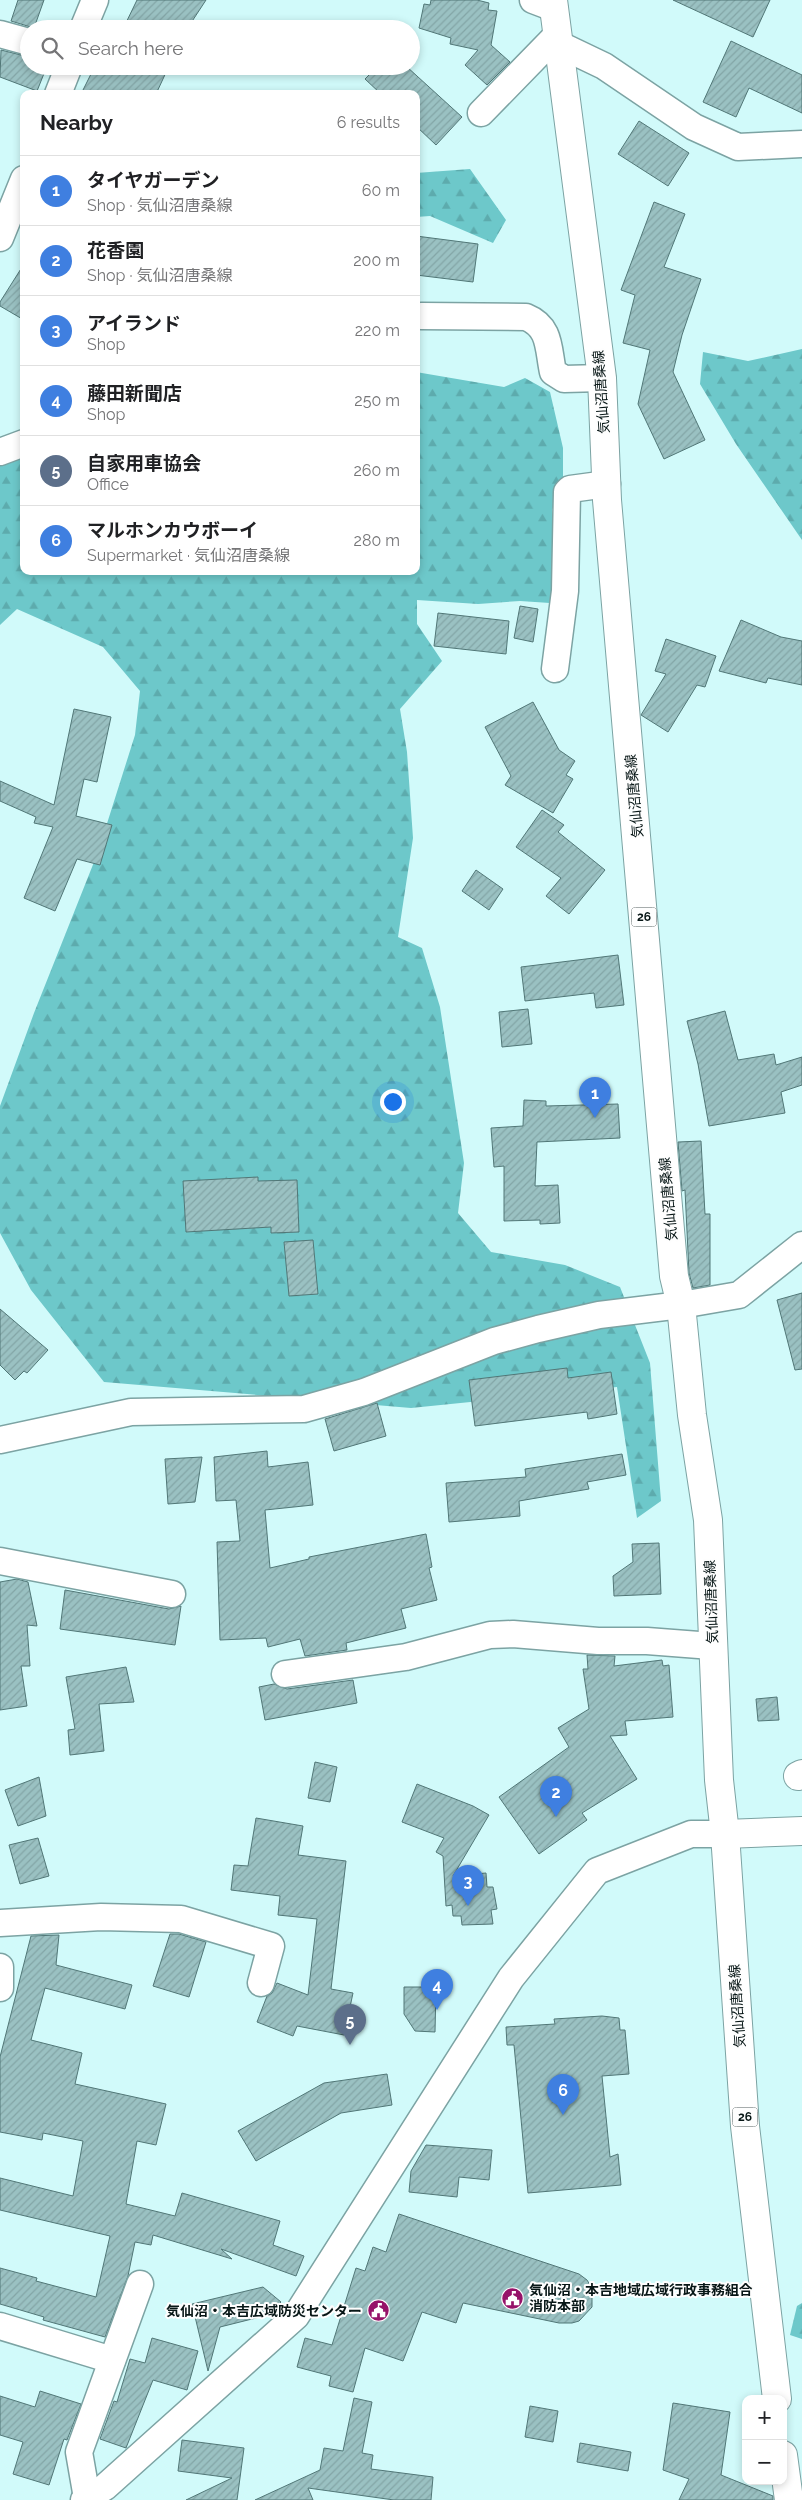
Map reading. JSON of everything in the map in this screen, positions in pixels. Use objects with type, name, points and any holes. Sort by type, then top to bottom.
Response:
[{"type":"main road","name":"気仙沼唐桑線","points":[[551,17],[602,378],[607,484],[674,1276],[681,1305],[692,1415],[708,1520],[719,1780],[725,1834],[745,2126],[777,2395]]},
{"type":"main road","points":[[725,1834],[802,1831]]},
{"type":"main road","points":[[787,2485],[789,2500]]},
{"type":"street","points":[[87,20],[95,0]]},
{"type":"street","points":[[481,113],[551,17],[604,66],[694,127],[738,147],[802,144]]},
{"type":"street","points":[[0,34],[20,40]]},
{"type":"street","points":[[60,90],[65,75]]},
{"type":"street","points":[[0,238],[20,188]]},
{"type":"street","points":[[421,316],[526,317],[539,322],[545,332],[553,372],[564,379],[602,378]]},
{"type":"street","points":[[0,452],[20,444]]},
{"type":"street","points":[[555,669],[565,591],[568,492],[570,489],[587,485],[607,484]]},
{"type":"street","points":[[0,1440],[131,1412],[304,1409],[364,1392],[478,1347],[538,1329],[599,1315],[681,1305],[739,1295],[802,1245]]},
{"type":"street","points":[[0,1561],[172,1594]]},
{"type":"street","points":[[285,1674],[406,1657],[490,1635],[513,1634],[598,1641],[647,1641],[712,1646]]},
{"type":"street","points":[[140,2284],[79,2452],[85,2499],[105,2487],[296,2316],[511,1978],[597,1871],[691,1834],[725,1834]]},
{"type":"street","points":[[0,1923],[101,1917],[182,1919],[271,1946],[261,1983]]},
{"type":"street","points":[[0,1967],[0,1988]]},
{"type":"street","points":[[0,2326],[112,2360]]},
{"type":"green space","points":[[470,169],[506,220],[493,243],[430,216],[420,217],[420,173]]},
{"type":"green space","points":[[802,349],[802,540],[736,444],[700,384],[703,352],[748,361]]},
{"type":"green space","points":[[420,373],[504,387],[525,378],[550,392],[563,448],[563,477],[552,510],[558,566],[550,603],[520,601],[478,604],[417,600],[417,624],[442,661],[400,709],[407,752],[413,838],[398,937],[422,948],[440,1007],[464,1163],[458,1213],[491,1252],[565,1265],[620,1287],[650,1363],[661,1501],[637,1518],[617,1387],[411,1408],[104,1382],[31,1290],[0,1233],[0,1106],[34,1013],[98,852],[135,735],[140,691],[103,647],[17,609],[0,625],[0,455],[20,444],[20,575],[420,575]]},
{"type":"green space","points":[[802,2303],[802,2339],[790,2335],[797,2306]]},
{"type":"building","points":[[18,0],[44,0],[37,20],[20,20],[20,24],[11,21]]},
{"type":"building","points":[[137,0],[206,0],[193,20],[127,20]]},
{"type":"building","points":[[431,0],[477,0],[489,3],[488,10],[497,11],[491,45],[510,62],[487,85],[465,65],[478,50],[450,44],[451,38],[420,28],[424,4],[430,5]]},
{"type":"building","points":[[673,0],[770,0],[753,37]]},
{"type":"building","points":[[731,41],[802,75],[802,113],[749,88],[736,117],[703,102]]},
{"type":"building","points":[[1,50],[20,55],[20,75],[43,75],[37,90],[0,77]]},
{"type":"building","points":[[90,75],[165,75],[158,90],[83,90]]},
{"type":"building","points":[[369,75],[416,75],[462,117],[436,145],[420,130],[420,90],[377,90],[365,79]]},
{"type":"building","points":[[639,121],[689,153],[668,186],[618,154]]},
{"type":"building","points":[[654,202],[685,214],[664,267],[701,279],[682,335],[673,372],[705,440],[664,459],[638,404],[650,350],[623,343],[635,295],[621,290]]},
{"type":"building","points":[[420,237],[478,244],[473,282],[420,275]]},
{"type":"building","points":[[20,270],[20,318],[0,306],[0,302]]},
{"type":"building","points":[[520,606],[538,609],[533,642],[514,638]]},
{"type":"building","points":[[438,613],[509,621],[506,654],[434,646]]},
{"type":"building","points":[[741,620],[781,637],[802,641],[802,685],[768,678],[766,683],[719,671]]},
{"type":"building","points":[[666,639],[716,656],[705,687],[697,685],[668,732],[641,715],[666,674],[655,671]]},
{"type":"building","points":[[533,702],[559,750],[575,761],[566,775],[573,779],[553,813],[505,785],[511,776],[485,727]]},
{"type":"building","points":[[74,709],[111,717],[97,782],[84,779],[76,816],[112,825],[100,865],[77,859],[55,911],[24,898],[53,827],[34,823],[36,817],[0,801],[0,781],[54,805]]},
{"type":"building","points":[[542,810],[564,825],[558,832],[605,870],[569,914],[546,896],[561,878],[516,847]]},
{"type":"building","points":[[476,870],[503,889],[489,910],[462,891]]},
{"type":"building","points":[[618,955],[624,1005],[596,1008],[594,993],[525,1001],[521,967]]},
{"type":"building","points":[[528,1009],[532,1044],[502,1047],[499,1012]]},
{"type":"building","points":[[725,1011],[738,1060],[774,1054],[776,1065],[802,1057],[802,1085],[781,1092],[785,1113],[709,1126],[698,1064],[687,1021]]},
{"type":"building","points":[[524,1100],[546,1101],[546,1106],[618,1104],[620,1138],[537,1142],[535,1186],[558,1185],[560,1223],[540,1224],[540,1220],[504,1221],[504,1166],[494,1167],[491,1128],[523,1126]]},
{"type":"building","points":[[701,1141],[705,1214],[710,1214],[710,1285],[693,1288],[689,1273],[685,1190],[682,1191],[678,1142]]},
{"type":"building","points":[[258,1177],[258,1181],[297,1180],[299,1232],[271,1233],[271,1227],[186,1232],[183,1181]]},
{"type":"building","points":[[313,1240],[318,1294],[289,1296],[284,1242]]},
{"type":"building","points":[[802,1293],[802,1369],[795,1370],[777,1300]]},
{"type":"building","points":[[0,1309],[48,1350],[27,1373],[24,1371],[15,1380],[0,1365]]},
{"type":"building","points":[[567,1368],[568,1378],[611,1372],[617,1414],[588,1419],[587,1412],[475,1426],[469,1380]]},
{"type":"building","points":[[377,1403],[386,1436],[334,1451],[325,1419]]},
{"type":"building","points":[[267,1451],[268,1467],[308,1462],[313,1505],[265,1510],[270,1568],[309,1559],[309,1557],[426,1534],[432,1567],[429,1568],[437,1600],[401,1609],[406,1628],[346,1643],[347,1650],[305,1656],[300,1639],[268,1647],[266,1638],[220,1640],[217,1542],[240,1541],[236,1500],[216,1501],[214,1457]]},
{"type":"building","points":[[622,1454],[626,1475],[587,1482],[589,1489],[519,1501],[520,1516],[449,1522],[446,1483],[526,1477],[525,1469]]},
{"type":"building","points":[[202,1457],[195,1502],[168,1504],[165,1459]]},
{"type":"building","points":[[659,1543],[661,1594],[614,1596],[613,1576],[633,1562],[632,1544]]},
{"type":"building","points":[[17,1579],[28,1582],[37,1626],[27,1625],[30,1666],[21,1666],[27,1706],[0,1710],[0,1582]]},
{"type":"building","points":[[65,1590],[169,1609],[181,1606],[175,1645],[60,1629]]},
{"type":"building","points":[[587,1655],[615,1656],[614,1666],[662,1660],[663,1666],[669,1665],[673,1717],[625,1721],[627,1735],[610,1736],[637,1779],[582,1813],[587,1820],[539,1854],[499,1797],[569,1747],[558,1728],[589,1709],[583,1669],[588,1669]]},
{"type":"building","points":[[126,1667],[134,1702],[99,1704],[104,1751],[70,1755],[68,1730],[75,1729],[66,1677]]},
{"type":"building","points":[[353,1680],[357,1703],[265,1720],[259,1687],[274,1684],[287,1689]]},
{"type":"building","points":[[777,1697],[779,1720],[758,1721],[756,1699]]},
{"type":"building","points":[[315,1762],[337,1767],[330,1802],[308,1798]]},
{"type":"building","points":[[39,1777],[46,1816],[18,1826],[5,1790]]},
{"type":"building","points":[[417,1784],[473,1806],[489,1815],[453,1876],[486,1873],[487,1887],[493,1887],[497,1909],[491,1910],[493,1924],[462,1925],[461,1916],[453,1916],[452,1905],[446,1906],[443,1856],[436,1852],[444,1838],[402,1822]]},
{"type":"building","points":[[256,1818],[303,1826],[298,1855],[346,1861],[331,1989],[353,1993],[344,2035],[297,2026],[293,2036],[257,2022],[267,1996],[272,1993],[277,1983],[308,1995],[317,1919],[278,1915],[280,1896],[231,1890],[234,1865],[248,1866]]},
{"type":"building","points":[[38,1838],[49,1876],[20,1884],[9,1845]]},
{"type":"building","points":[[170,1934],[179,1934],[206,1942],[189,1997],[153,1986]]},
{"type":"building","points":[[59,1935],[56,1965],[132,1985],[125,2009],[45,1988],[31,2040],[82,2053],[75,2084],[166,2104],[156,2145],[137,2141],[126,2204],[175,2216],[182,2193],[280,2221],[273,2245],[304,2256],[296,2276],[221,2249],[232,2259],[153,2235],[151,2245],[135,2242],[128,2276],[105,2337],[43,2320],[44,2317],[0,2304],[0,2268],[37,2278],[36,2281],[96,2297],[110,2236],[0,2210],[0,2178],[73,2196],[83,2141],[43,2133],[42,2140],[0,2132],[0,2057],[31,1936]]},
{"type":"building","points":[[404,1987],[436,1987],[435,2032],[415,2031],[404,2014]]},
{"type":"building","points":[[602,2016],[619,2018],[620,2030],[625,2030],[629,2074],[602,2076],[610,2157],[618,2154],[621,2185],[528,2193],[514,2045],[507,2045],[506,2027],[555,2024],[554,2019]]},
{"type":"building","points":[[387,2074],[392,2105],[341,2113],[256,2161],[238,2131],[324,2083]]},
{"type":"building","points":[[426,2145],[492,2150],[489,2180],[459,2177],[457,2197],[409,2192],[411,2171]]},
{"type":"building","points":[[399,2214],[579,2274],[587,2280],[592,2288],[592,2307],[579,2321],[572,2323],[559,2323],[463,2303],[456,2323],[422,2312],[403,2361],[365,2348],[353,2392],[329,2386],[331,2376],[297,2367],[305,2338],[332,2345],[356,2268],[365,2271],[373,2247],[386,2252]]},
{"type":"building","points":[[263,2287],[281,2302],[268,2315],[220,2327],[208,2371],[192,2304]]},
{"type":"building","points":[[152,2338],[198,2351],[187,2390],[153,2380],[126,2448],[100,2439],[114,2401],[117,2402],[130,2359],[145,2363]]},
{"type":"building","points":[[40,2391],[81,2404],[67,2440],[64,2439],[49,2485],[13,2474],[23,2442],[0,2435],[0,2396],[35,2407]]},
{"type":"building","points":[[354,2398],[372,2402],[362,2453],[373,2455],[371,2469],[433,2477],[431,2500],[394,2500],[308,2488],[313,2500],[255,2500],[320,2470],[324,2448],[343,2451]]},
{"type":"building","points":[[673,2403],[730,2412],[721,2475],[773,2496],[773,2500],[679,2500],[689,2479],[663,2470]]},
{"type":"building","points":[[530,2406],[558,2411],[553,2442],[525,2437]]},
{"type":"building","points":[[182,2440],[244,2448],[237,2500],[186,2500],[232,2478],[178,2471]]},
{"type":"building","points":[[580,2443],[631,2452],[628,2471],[577,2462]]},
{"type":"place","name":"タイヤガーデン","points":[[595,1118]]},
{"type":"place","name":"花香園","points":[[556,1817]]},
{"type":"place","name":"アイランド","points":[[468,1906]]},
{"type":"place","name":"藤田新聞店","points":[[437,2010]]},
{"type":"place","name":"自家用車協会","points":[[350,2045]]},
{"type":"place","name":"マルホンカウボーイ","points":[[563,2115]]},
{"type":"place","name":"気仙沼・本吉地域広域行政事務組合 消防本部","points":[[513,2298]]},
{"type":"place","name":"気仙沼・本吉広域防災センター","points":[[378,2311]]}]
